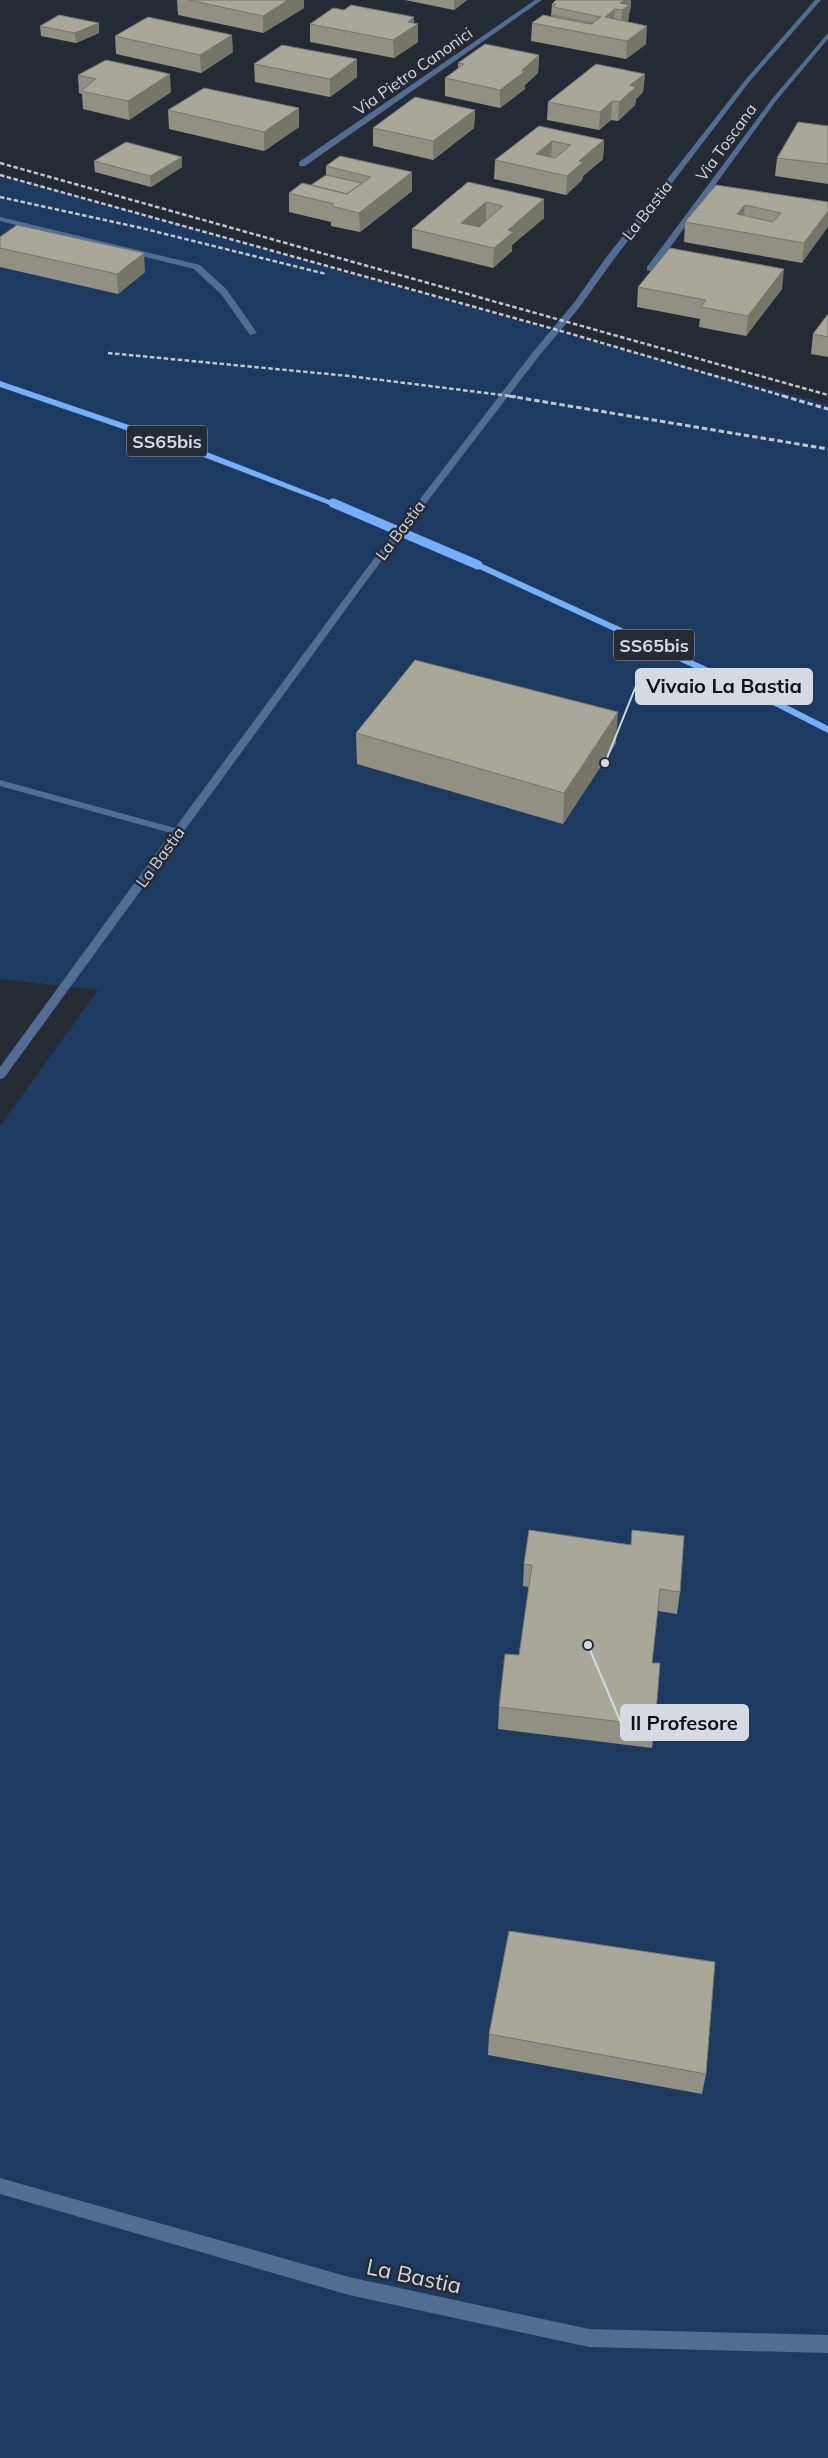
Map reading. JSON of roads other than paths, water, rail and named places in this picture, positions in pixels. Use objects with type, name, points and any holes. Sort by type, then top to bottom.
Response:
[{"type":"main road","name":"SS65bis","points":[[0,384],[196,450],[333,503],[478,565],[740,686],[828,730]]},
{"type":"street","name":"Via Pietro Canonici","points":[[302,164],[539,0]]},
{"type":"street","name":"La Bastia","points":[[0,1075],[367,574],[576,306],[611,257],[748,80],[818,0]]},
{"type":"street","name":"Via Toscana","points":[[650,269],[774,100],[828,35]]},
{"type":"street","points":[[0,218],[196,267],[224,292],[253,333]]},
{"type":"street","points":[[0,783],[178,832]]},
{"type":"street","name":"La Bastia","points":[[0,2186],[350,2286],[589,2338],[828,2344]]},
{"type":"railway","points":[[0,163],[828,395]]},
{"type":"railway","points":[[0,175],[568,333],[787,397]]},
{"type":"railway","points":[[0,197],[137,227],[326,274]]},
{"type":"railway","points":[[108,353],[349,376],[518,397]]},
{"type":"railway","points":[[509,396],[828,449]]},
{"type":"railway","points":[[783,396],[828,409]]},
{"type":"place","name":"Vivaio La Bastia","points":[[605,763]]},
{"type":"place","name":"Il Profesore","points":[[588,1645]]}]
